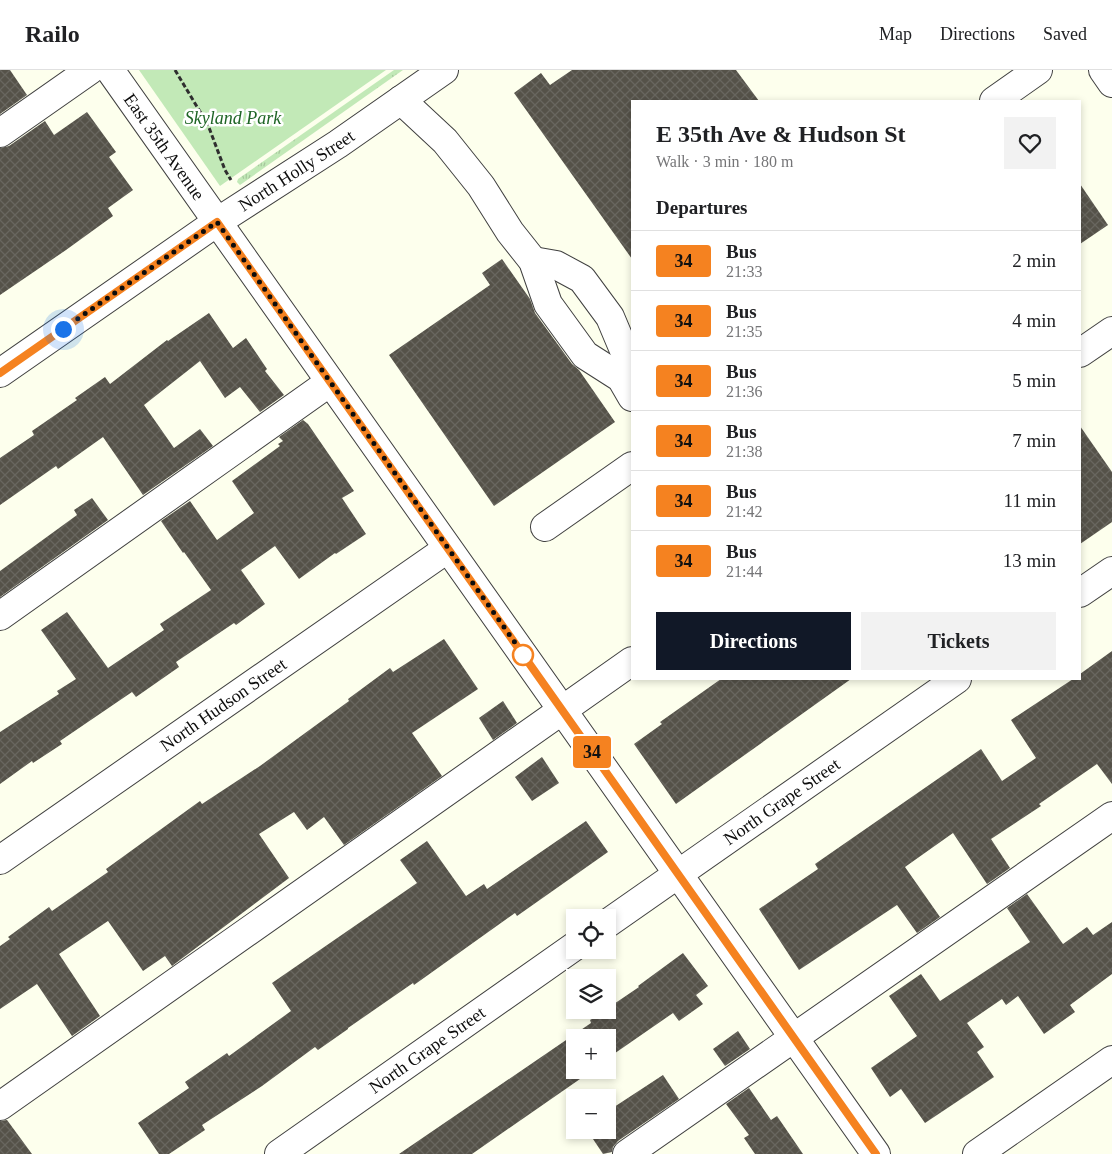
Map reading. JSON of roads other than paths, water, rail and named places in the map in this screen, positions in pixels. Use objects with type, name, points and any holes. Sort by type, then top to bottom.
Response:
[{"type":"street","points":[[0,133],[90,70]]},
{"type":"street","name":"East 35th Avenue","points":[[110,70],[876,1154]]},
{"type":"street","name":"North Holly Street","points":[[0,373],[217,222],[338,144],[444,70]]},
{"type":"street","points":[[995,100],[1038,70]]},
{"type":"street","points":[[1103,70],[1112,83]]},
{"type":"street","points":[[401,100],[445,141],[481,186],[510,232],[533,261],[548,304],[585,355],[627,387]]},
{"type":"street","points":[[533,261],[556,265],[582,278],[610,317],[626,355],[627,387]]},
{"type":"street","points":[[1081,352],[1112,330]]},
{"type":"street","points":[[0,616],[330,382]]},
{"type":"street","points":[[545,527],[631,467]]},
{"type":"street","name":"North Hudson Street","points":[[0,860],[447,549]]},
{"type":"street","points":[[1081,592],[1112,570]]},
{"type":"street","points":[[0,1106],[631,662]]},
{"type":"street","name":"North Grape Street","points":[[616,917],[956,680]]},
{"type":"street","points":[[626,1154],[1112,816]]},
{"type":"street","name":"North Grape Street","points":[[279,1154],[566,952]]},
{"type":"street","points":[[977,1154],[1112,1060]]},
{"type":"park label","name":"Skyland Park","points":[[233,118]]}]
